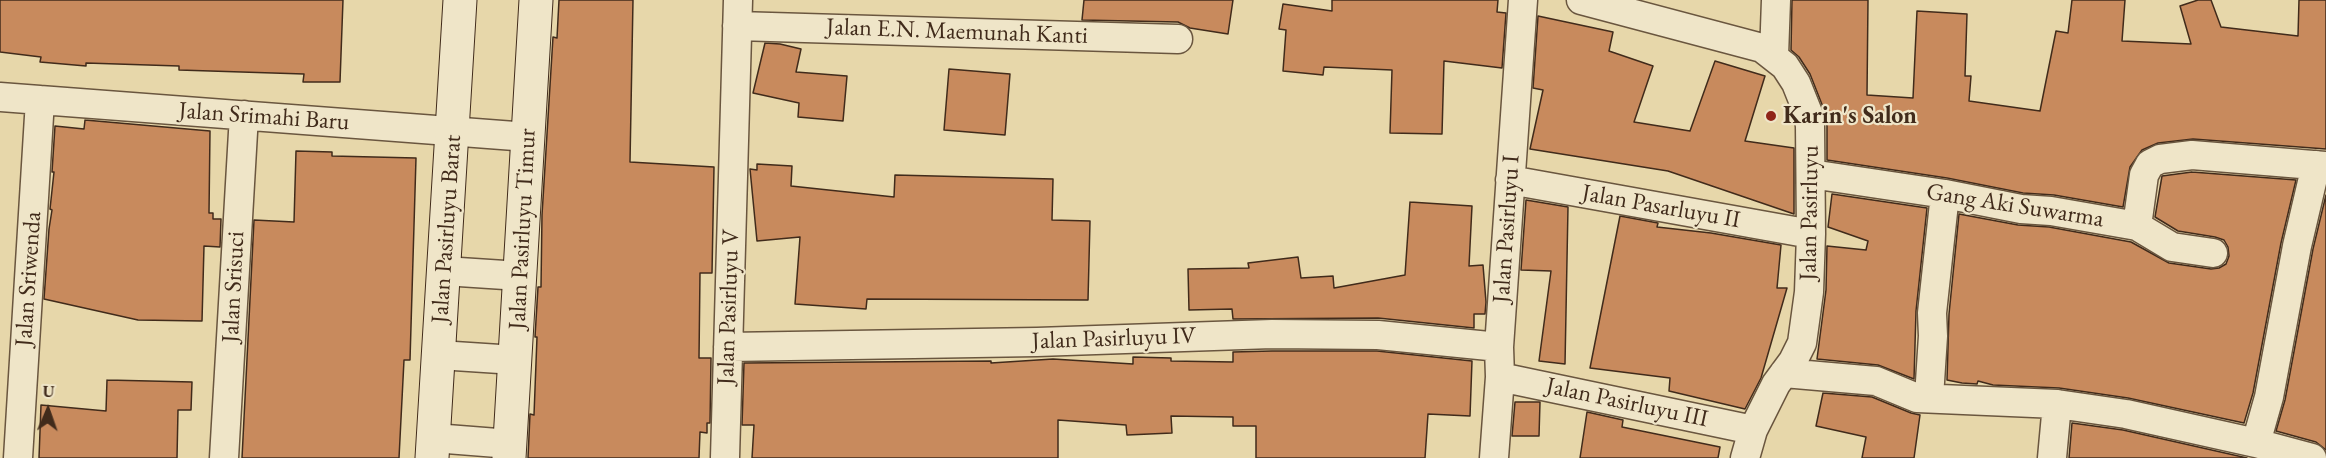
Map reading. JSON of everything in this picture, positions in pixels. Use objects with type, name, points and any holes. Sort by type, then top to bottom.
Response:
[{"type":"street","name":"Jalan Pasirluyu Barat","points":[[439,445],[449,355],[453,133],[460,0]]},
{"type":"street","name":"Jalan Pasirluyu Timur","points":[[505,448],[505,360],[528,137],[536,0]]},
{"type":"street","name":"Jalan Pasirluyu I","points":[[1494,458],[1500,377],[1499,347],[1523,0]]},
{"type":"street","name":"Jalan Pasirluyu","points":[[1581,0],[1762,48],[1785,66],[1796,83],[1808,113],[1811,234],[1809,292],[1802,344],[1776,384],[1753,430],[1745,458]]},
{"type":"street","points":[[1774,57],[1776,0]]},
{"type":"street","name":"Jalan E.N. Maemunah Kanti","points":[[737,13],[1178,39]]},
{"type":"street","name":"Jalan Pasirluyu V","points":[[725,458],[737,13]]},
{"type":"street","name":"Jalan Srimahi Baru","points":[[0,97],[528,137]]},
{"type":"street","name":"Jalan Sriwenda","points":[[18,458],[40,100]]},
{"type":"street","name":"Jalan Srisuci","points":[[224,458],[244,116]]},
{"type":"street","points":[[2137,226],[2144,175],[2150,164],[2160,159],[2192,155],[2321,166],[2297,246],[2269,397],[2256,443]]},
{"type":"street","name":"Gang Aki Suwarma","points":[[1811,174],[2137,226],[2172,247],[2213,253]]},
{"type":"street","name":"Jalan Pasarluyu II","points":[[1510,180],[1811,234]]},
{"type":"street","points":[[1929,397],[1933,336],[1932,313],[1946,194]]},
{"type":"street","points":[[452,279],[512,283]]},
{"type":"street","name":"Jalan Pasirluyu IV","points":[[728,346],[1036,342],[1272,334],[1378,335],[1499,347]]},
{"type":"street","points":[[449,355],[505,360]]},
{"type":"street","points":[[1785,373],[1876,381],[1917,398],[2057,404],[2126,414],[2312,458]]},
{"type":"street","name":"Jalan Pasirluyu III","points":[[1500,377],[1753,430]]},
{"type":"street","points":[[2052,458],[2057,404]]},
{"type":"street","points":[[439,445],[505,448]]},
{"type":"building","points":[[0,0],[343,0],[340,82],[303,82],[304,74],[179,70],[179,66],[86,63],[86,66],[40,62],[41,57],[0,52]]},
{"type":"building","points":[[559,0],[633,0],[630,162],[714,167],[712,273],[700,273],[699,358],[711,358],[710,423],[707,423],[707,433],[700,432],[699,458],[528,458],[530,414],[534,415],[537,337],[535,337],[538,287],[541,287],[542,215],[553,37],[557,38]]},
{"type":"building","points":[[1084,0],[1233,0],[1228,34],[1190,28],[1178,22],[1082,20]]},
{"type":"building","points":[[1332,0],[1498,0],[1497,12],[1506,13],[1502,68],[1444,61],[1442,134],[1390,133],[1392,70],[1324,67],[1323,75],[1283,71],[1286,30],[1279,29],[1283,4],[1332,11]]},
{"type":"building","points":[[1792,0],[1868,0],[1867,95],[1913,98],[1917,11],[1967,14],[1965,76],[1971,76],[1969,101],[2040,111],[2056,31],[2068,33],[2072,0],[2125,0],[2122,41],[2191,44],[2180,6],[2198,0],[2211,0],[2221,27],[2298,36],[2299,0],[2326,0],[2326,149],[2193,139],[2158,143],[2142,150],[2130,167],[2123,207],[2054,195],[2023,193],[1947,178],[1827,160],[1827,126],[1823,107],[1810,74],[1799,57],[1791,50]]},
{"type":"building","points":[[1538,16],[1613,32],[1609,51],[1653,66],[1634,122],[1690,131],[1715,61],[1765,76],[1745,141],[1794,148],[1794,214],[1668,171],[1530,149],[1543,90],[1533,88]]},
{"type":"building","points":[[765,43],[801,49],[796,72],[847,76],[843,121],[798,117],[799,103],[753,93]]},
{"type":"building","points":[[949,69],[1010,74],[1005,135],[944,130]]},
{"type":"building","points":[[85,120],[210,131],[209,213],[213,213],[213,219],[221,219],[220,247],[204,246],[202,321],[138,320],[44,299],[52,210],[50,209],[55,126],[84,129]]},
{"type":"building","points":[[296,151],[332,152],[332,156],[416,158],[410,360],[404,360],[399,458],[242,458],[254,220],[294,222]]},
{"type":"building","points":[[757,164],[792,166],[791,186],[894,197],[895,175],[1053,179],[1052,220],[1090,221],[1088,300],[867,299],[866,309],[795,304],[800,237],[757,241],[750,169],[757,170]]},
{"type":"building","points":[[2192,172],[2296,180],[2281,243],[2253,393],[2244,423],[2128,398],[2059,388],[1993,385],[1978,381],[1977,384],[1962,383],[1947,380],[1949,314],[1959,214],[2131,242],[2169,263],[2219,268],[2226,264],[2229,256],[2224,240],[2178,231],[2155,217],[2162,176]]},
{"type":"building","points":[[1832,194],[1927,208],[1916,311],[1914,379],[1878,365],[1817,359],[1826,290],[1827,246],[1866,250],[1868,241],[1828,227]]},
{"type":"building","points":[[2326,195],[2326,450],[2316,442],[2276,431],[2285,400],[2313,249]]},
{"type":"building","points":[[1526,200],[1568,207],[1565,364],[1539,361],[1551,271],[1521,270]]},
{"type":"building","points":[[1410,202],[1472,206],[1469,266],[1483,265],[1486,302],[1485,314],[1474,314],[1474,328],[1378,318],[1233,319],[1232,309],[1189,310],[1188,269],[1249,268],[1248,263],[1298,257],[1301,278],[1333,276],[1334,288],[1405,275]]},
{"type":"building","points":[[1620,216],[1658,223],[1657,227],[1711,233],[1781,245],[1777,288],[1787,288],[1761,378],[1745,409],[1669,391],[1670,378],[1590,368]]},
{"type":"building","points":[[1377,351],[1472,361],[1470,416],[1428,414],[1425,458],[1256,458],[1256,426],[1233,426],[1233,417],[1171,416],[1172,433],[1127,435],[1126,425],[1058,420],[1058,458],[752,458],[754,425],[742,425],[744,363],[991,361],[991,363],[1053,359],[1133,364],[1133,357],[1171,358],[1171,361],[1233,362],[1233,352]]},
{"type":"building","points":[[107,380],[192,382],[191,410],[178,410],[177,458],[39,458],[41,405],[106,411]]},
{"type":"building","points":[[1823,393],[1872,397],[1920,415],[1914,458],[1862,458],[1866,437],[1816,426]]},
{"type":"building","points":[[1515,402],[1540,402],[1539,436],[1512,436]]},
{"type":"building","points":[[1587,412],[1623,420],[1622,427],[1720,447],[1718,458],[1580,458]]},
{"type":"building","points":[[2072,423],[2123,430],[2247,458],[2069,458]]},
{"type":"place","name":"Karin's Salon","points":[[1771,116]]}]
